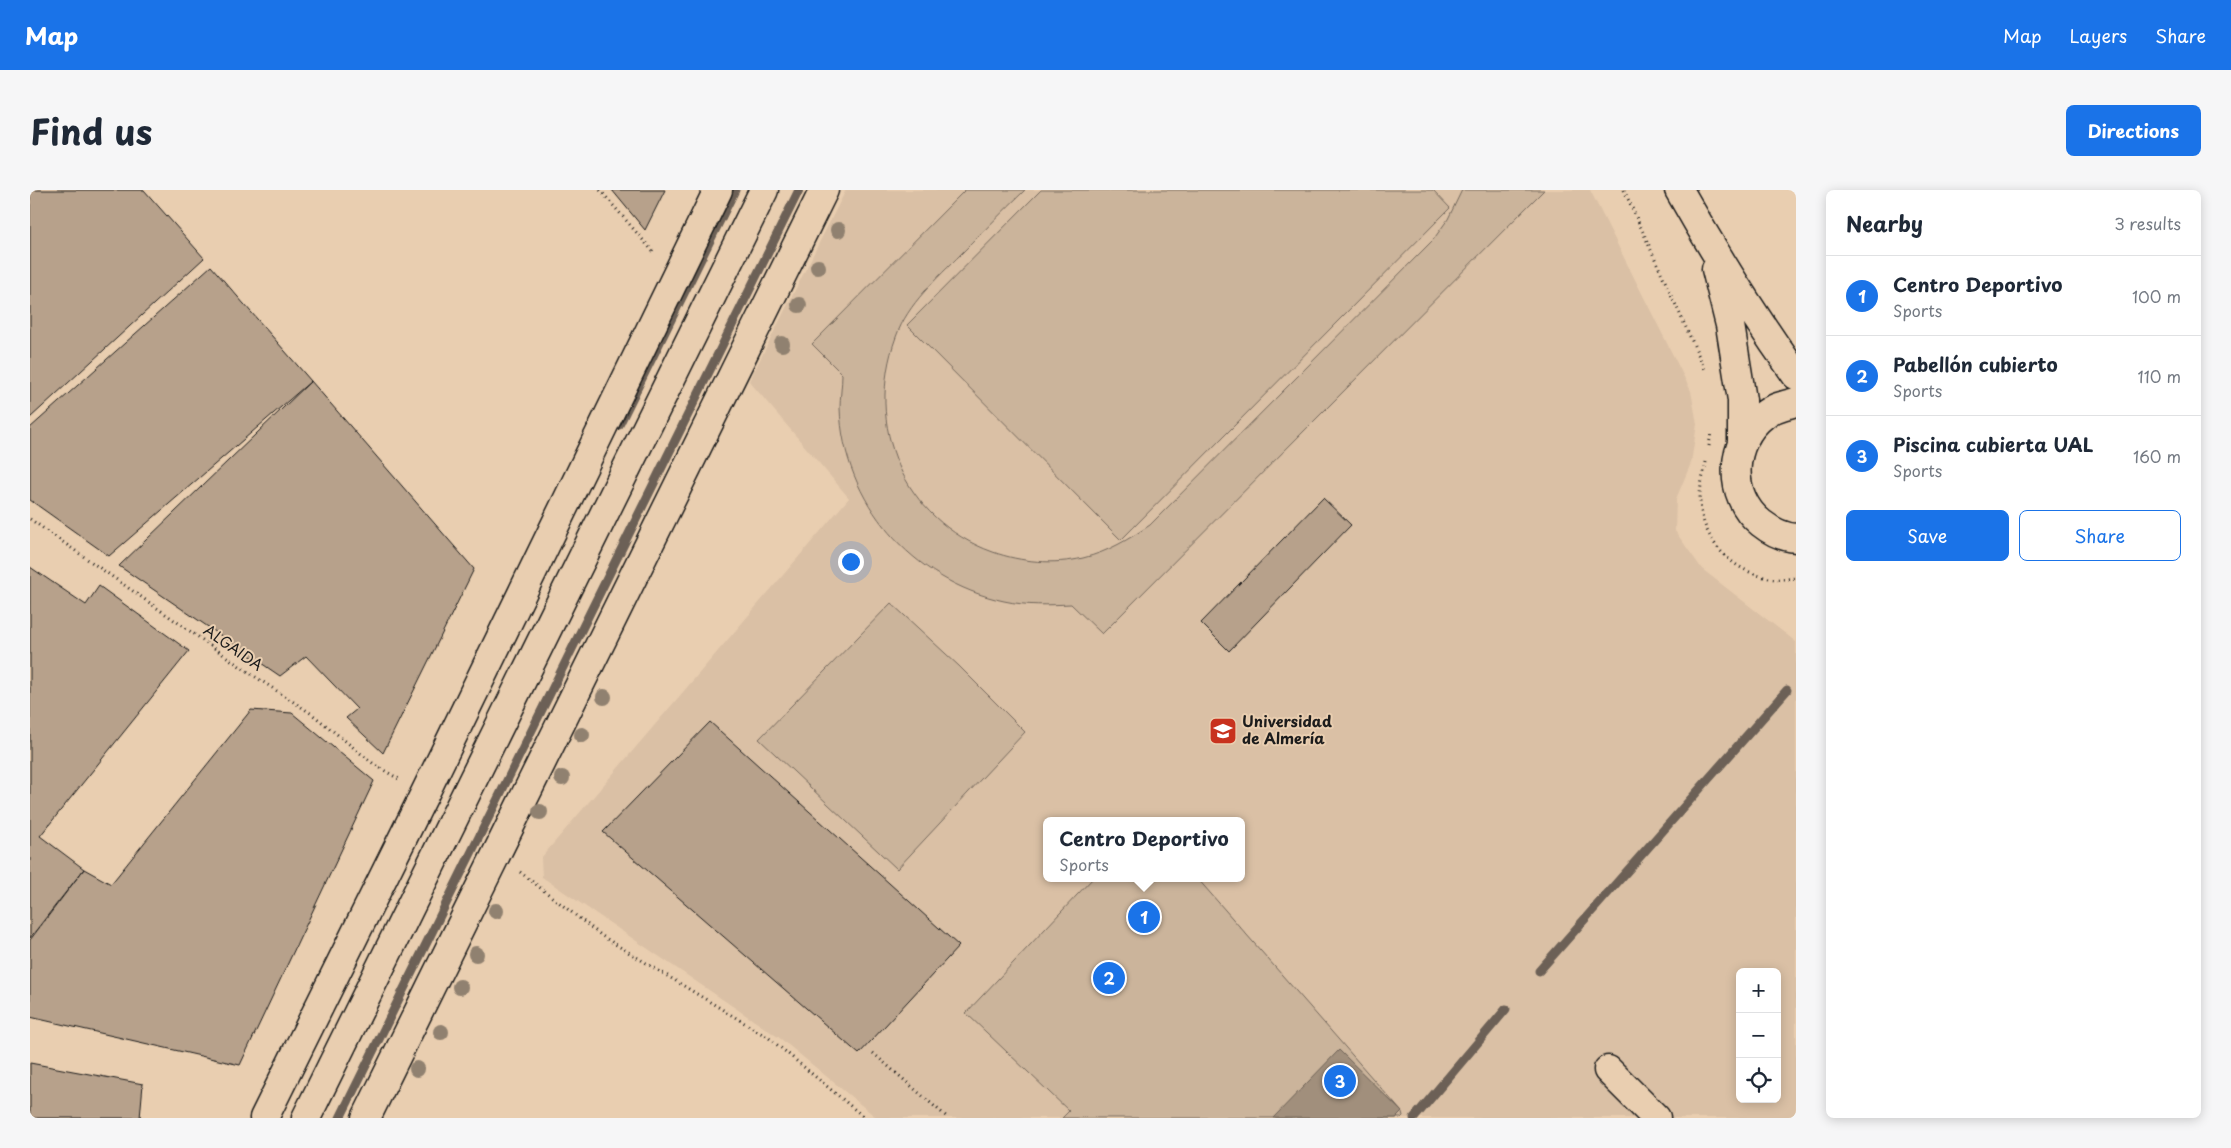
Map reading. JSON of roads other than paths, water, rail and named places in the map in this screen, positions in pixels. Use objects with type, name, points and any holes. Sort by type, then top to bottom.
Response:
[{"type":"main road","points":[[264,1118],[425,793],[674,276],[718,190]]},
{"type":"main road","points":[[306,1118],[764,190]]},
{"type":"main road","points":[[366,1118],[824,190]]},
{"type":"main road","points":[[1680,190],[1709,243],[1765,332],[1796,375]]},
{"type":"main road","points":[[1709,243],[1730,325],[1742,400],[1742,441],[1736,463],[1738,486],[1744,504],[1756,519],[1771,531],[1796,538]]},
{"type":"main road","points":[[1742,441],[1752,426],[1765,414],[1781,406],[1796,402]]},
{"type":"main road","points":[[1608,1070],[1656,1118]]},
{"type":"waterway","points":[[619,425],[735,190]]},
{"type":"waterway","points":[[340,1118],[799,190]]},
{"type":"waterway","points":[[1539,971],[1787,690]]},
{"type":"waterway","points":[[1414,1118],[1506,1009]]},
{"type":"place","name":"Universidad de Almería","points":[[1223,731]]},
{"type":"place","name":"Centro Deportivo","points":[[1144,917]]},
{"type":"place","name":"Pabellón cubierto","points":[[1109,978]]},
{"type":"place","name":"Piscina cubierta UAL","points":[[1340,1081]]}]
